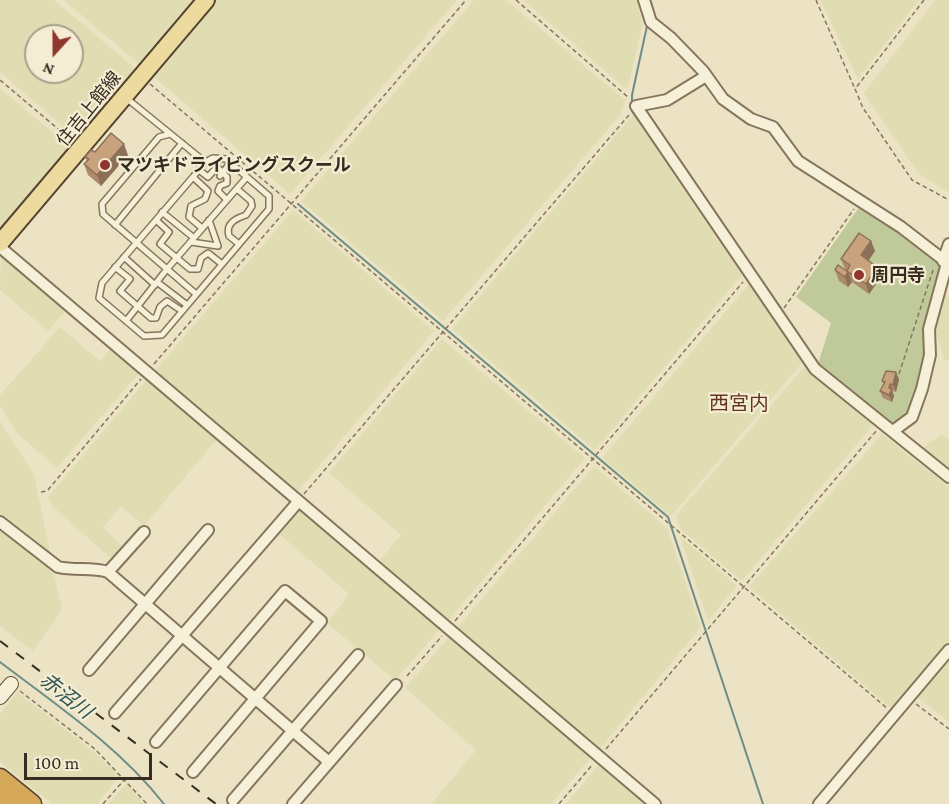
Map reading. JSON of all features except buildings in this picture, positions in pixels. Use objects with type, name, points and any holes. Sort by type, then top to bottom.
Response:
[{"type":"highway","points":[[0,778],[32,804]]},
{"type":"highway","points":[[0,794],[12,804]]},
{"type":"main road","name":"住吉上館線","points":[[0,245],[207,0]]},
{"type":"street","points":[[644,0],[651,22],[671,38],[706,76],[723,99],[750,119],[773,128],[798,160],[859,202],[901,227],[944,262]]},
{"type":"street","points":[[706,76],[667,100],[636,106],[815,369],[949,477]]},
{"type":"street","points":[[893,431],[912,417],[922,389],[930,355],[929,329],[949,244]]},
{"type":"street","points":[[0,245],[298,502],[655,804]]},
{"type":"street","points":[[115,713],[298,502]]},
{"type":"street","points":[[0,522],[58,567],[70,570],[97,568],[108,572],[329,762]]},
{"type":"street","points":[[89,670],[208,530]]},
{"type":"street","points":[[108,572],[144,532]]},
{"type":"street","points":[[156,742],[285,591],[321,621],[193,772]]},
{"type":"street","points":[[819,804],[949,650]]},
{"type":"street","points":[[233,800],[358,655]]},
{"type":"street","points":[[0,697],[11,684]]},
{"type":"street","points":[[293,804],[396,685]]},
{"type":"lane","points":[[124,96],[205,162]]},
{"type":"lane","points":[[170,134],[159,137],[102,204],[103,214],[196,294]]},
{"type":"lane","points":[[115,225],[182,143]]},
{"type":"lane","points":[[213,158],[226,159],[268,196],[269,209],[162,335],[144,336],[99,298],[102,283],[205,162],[213,158]]},
{"type":"lane","points":[[222,174],[230,163]]},
{"type":"lane","points":[[199,170],[208,177],[217,167],[228,180],[218,191],[227,200]]},
{"type":"lane","points":[[193,177],[208,191],[205,199],[191,206],[189,213],[189,217],[202,228]]},
{"type":"lane","points":[[126,321],[167,269],[246,178]]},
{"type":"lane","points":[[237,189],[251,201],[252,206],[246,215],[237,217],[229,227],[229,236],[239,244]]},
{"type":"lane","points":[[162,212],[192,240],[218,246],[209,220]]},
{"type":"lane","points":[[156,220],[169,232],[160,244],[192,270],[198,269],[201,258],[208,253],[222,264]]},
{"type":"lane","points":[[124,257],[186,305]]},
{"type":"lane","points":[[115,267],[130,279],[120,291],[151,318],[156,318],[160,307],[167,301],[182,311]]},
{"type":"path","points":[[41,492],[47,491],[290,202],[466,0]]},
{"type":"path","points":[[298,502],[636,106],[516,0]]},
{"type":"path","points":[[816,0],[863,108],[912,180],[949,200]]},
{"type":"path","points":[[855,89],[924,0]]},
{"type":"path","points":[[141,76],[893,714]]},
{"type":"path","points":[[0,80],[82,149]]},
{"type":"path","points":[[778,316],[859,202]]},
{"type":"path","points":[[899,374],[944,262]]},
{"type":"path","points":[[407,676],[749,274]]},
{"type":"path","points":[[559,804],[883,424]]},
{"type":"path","points":[[11,684],[95,749],[125,778],[147,804]]},
{"type":"path","points":[[908,698],[949,729]]},
{"type":"path","points":[[103,804],[125,778]]},
{"type":"shaded area","points":[[0,0],[54,0],[82,24],[24,24],[24,84],[84,84],[84,25],[137,70],[77,139],[0,72]]},
{"type":"shaded area","points":[[64,0],[193,0],[139,64]]},
{"type":"shaded area","points":[[216,0],[457,0],[290,194],[153,76]]},
{"type":"shaded area","points":[[474,0],[506,0],[625,100],[621,114],[443,321],[301,201]]},
{"type":"shaded area","points":[[523,0],[637,0],[643,24],[628,87],[625,88]]},
{"type":"shaded area","points":[[820,0],[919,0],[858,79]]},
{"type":"shaded area","points":[[935,0],[949,0],[949,193],[918,173],[864,93]]},
{"type":"shaded area","points":[[0,88],[70,147],[0,228]]},
{"type":"shaded area","points":[[633,115],[742,275],[595,450],[452,329]]},
{"type":"shaded area","points":[[293,210],[434,331],[297,492],[154,372]]},
{"type":"shaded area","points":[[1,253],[67,309],[48,331],[0,290]]},
{"type":"shaded area","points":[[749,284],[803,362],[671,516],[602,458]]},
{"type":"shaded area","points":[[943,294],[949,296],[949,361],[944,359],[934,326]]},
{"type":"shaded area","points":[[60,327],[100,361],[112,347],[140,372],[57,468],[18,434],[0,406],[0,395]]},
{"type":"shaded area","points":[[442,339],[585,458],[448,621],[378,562],[401,535],[329,473]]},
{"type":"shaded area","points":[[806,365],[812,374],[873,425],[742,581],[680,529],[676,515]]},
{"type":"shaded area","points":[[147,379],[218,438],[144,526],[121,506],[103,528],[125,548],[118,557],[109,557],[52,506],[48,497]]},
{"type":"shaded area","points":[[0,422],[34,474],[50,552],[0,513]]},
{"type":"shaded area","points":[[882,434],[949,487],[949,641],[892,709],[749,587]]},
{"type":"shaded area","points":[[941,434],[949,439],[949,470],[923,448]]},
{"type":"shaded area","points":[[594,466],[667,528],[701,627],[598,751],[456,629]]},
{"type":"shaded area","points":[[297,510],[307,513],[441,628],[395,680],[327,623],[349,594],[278,533]]},
{"type":"shaded area","points":[[0,529],[53,569],[62,610],[33,651],[0,626]]},
{"type":"shaded area","points":[[680,536],[737,586],[708,621]]},
{"type":"shaded area","points":[[450,636],[592,756],[551,804],[431,804],[476,750],[405,688]]},
{"type":"shaded area","points":[[949,659],[949,722],[917,697]]},
{"type":"shaded area","points":[[17,692],[93,751],[120,776],[97,804],[52,804],[0,762],[0,714]]},
{"type":"shaded area","points":[[600,763],[648,804],[566,804]]},
{"type":"shaded area","points":[[127,783],[144,804],[108,804]]},
{"type":"green space","points":[[860,206],[943,265],[928,354],[908,416],[893,429],[817,367],[831,323],[796,297]]},
{"type":"waterway","points":[[650,0],[652,6]]},
{"type":"waterway","points":[[647,26],[632,95],[632,111],[672,168]]},
{"type":"waterway","points":[[298,204],[668,517],[763,804]]},
{"type":"waterway","name":"赤沼川","points":[[0,662],[66,711],[108,746],[128,764],[164,804]]},
{"type":"railway","points":[[0,641],[216,804]]},
{"type":"place","name":"マツキドライビングスクール","points":[[105,165]]},
{"type":"place","name":"周円寺","points":[[859,275]]},
{"type":"district","name":"西宮内","points":[[739,404]]}]
